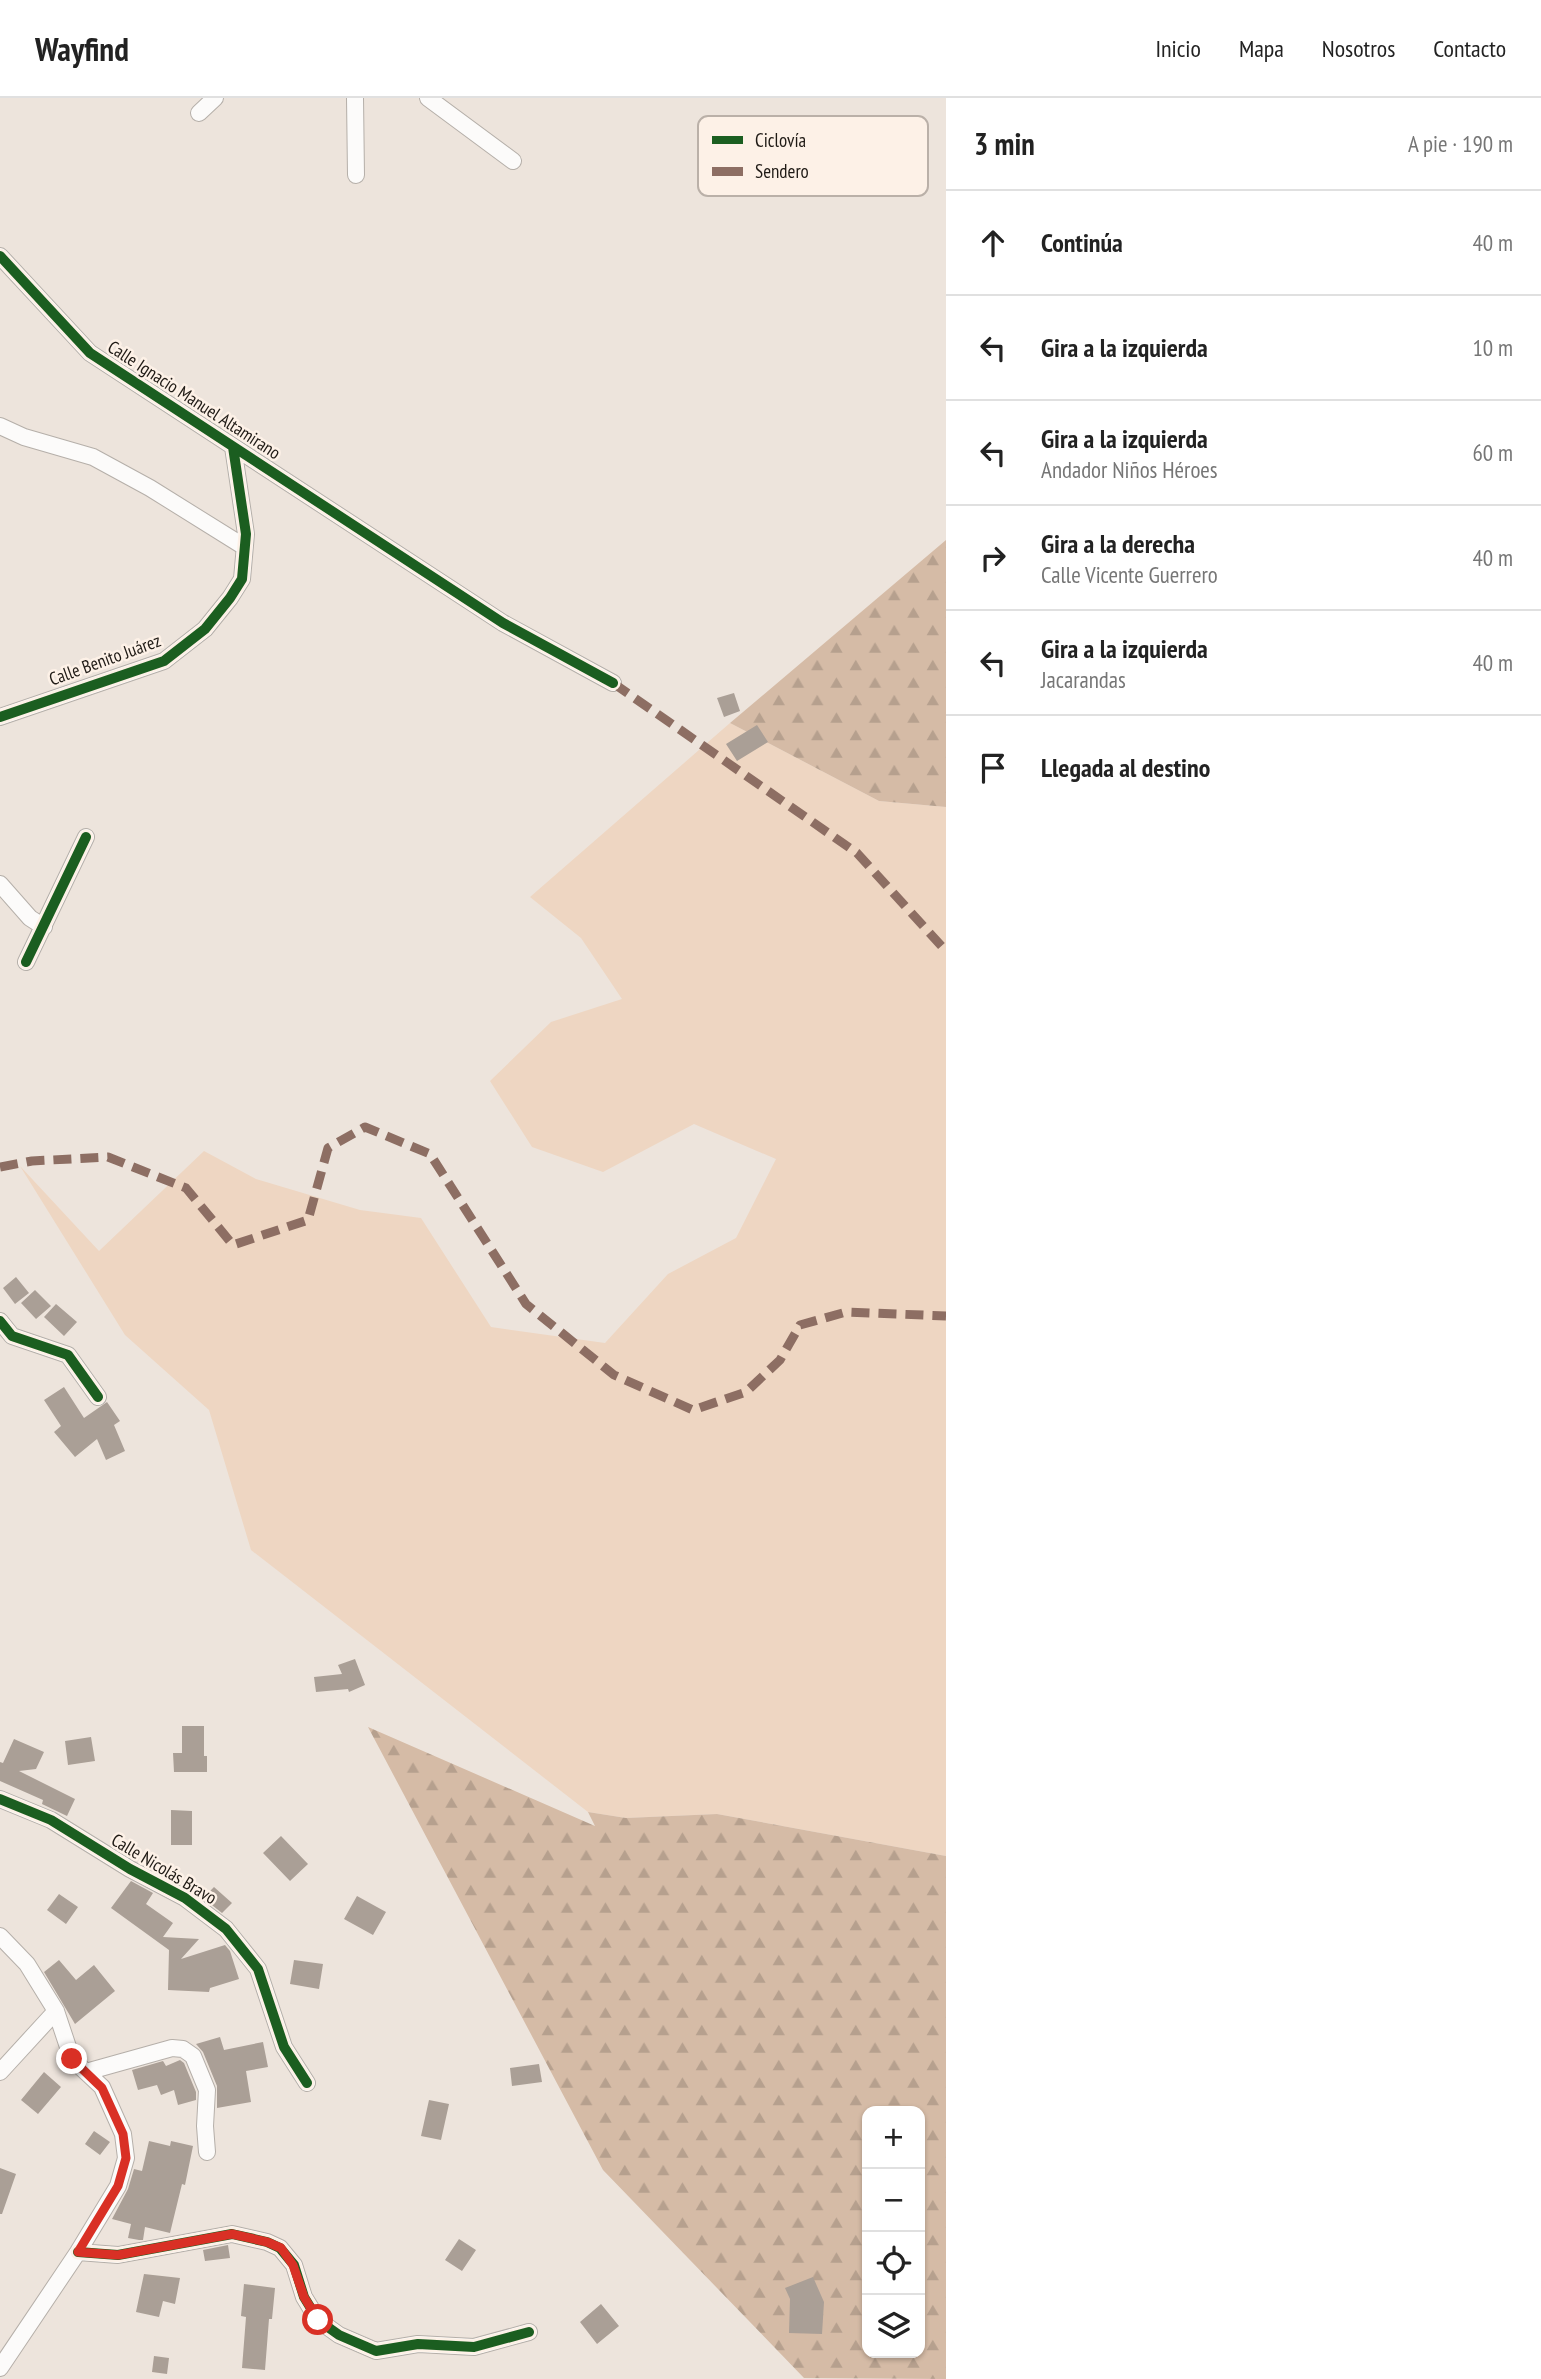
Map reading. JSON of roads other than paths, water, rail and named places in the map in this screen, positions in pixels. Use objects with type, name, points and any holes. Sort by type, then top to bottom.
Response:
[{"type":"street","points":[[199,113],[215,98]]},
{"type":"street","points":[[355,98],[356,175]]},
{"type":"street","points":[[428,98],[513,161]]},
{"type":"street","name":"Calle Ignacio Manuel Altamirano","points":[[0,256],[90,353],[503,623],[613,683]]},
{"type":"street","points":[[0,426],[24,437],[93,457],[150,488],[243,546]]},
{"type":"street","name":"Calle Benito Juárez","points":[[0,717],[164,661],[205,629],[242,579],[246,534],[233,447]]},
{"type":"street","points":[[26,962],[86,837]]},
{"type":"street","points":[[0,884],[30,918],[44,927]]},
{"type":"street","points":[[0,1321],[12,1336],[68,1355],[98,1397]]},
{"type":"street","name":"Calle Nicolás Bravo","points":[[0,1799],[51,1821],[130,1869],[185,1898],[226,1929],[258,1969],[284,2047],[307,2083]]},
{"type":"street","points":[[0,2368],[78,2252],[118,2186],[126,2158],[123,2134],[102,2088],[72,2059],[56,2011],[27,1964],[1,1939]]},
{"type":"street","points":[[0,2072],[56,2011]]},
{"type":"street","points":[[86,2072],[172,2048],[183,2049],[193,2056],[207,2090],[207,2152]]},
{"type":"street","points":[[78,2252],[118,2255],[232,2234],[267,2242],[281,2248],[293,2265],[304,2297],[318,2320],[339,2335],[376,2351],[418,2344],[474,2347],[529,2332]]}]
